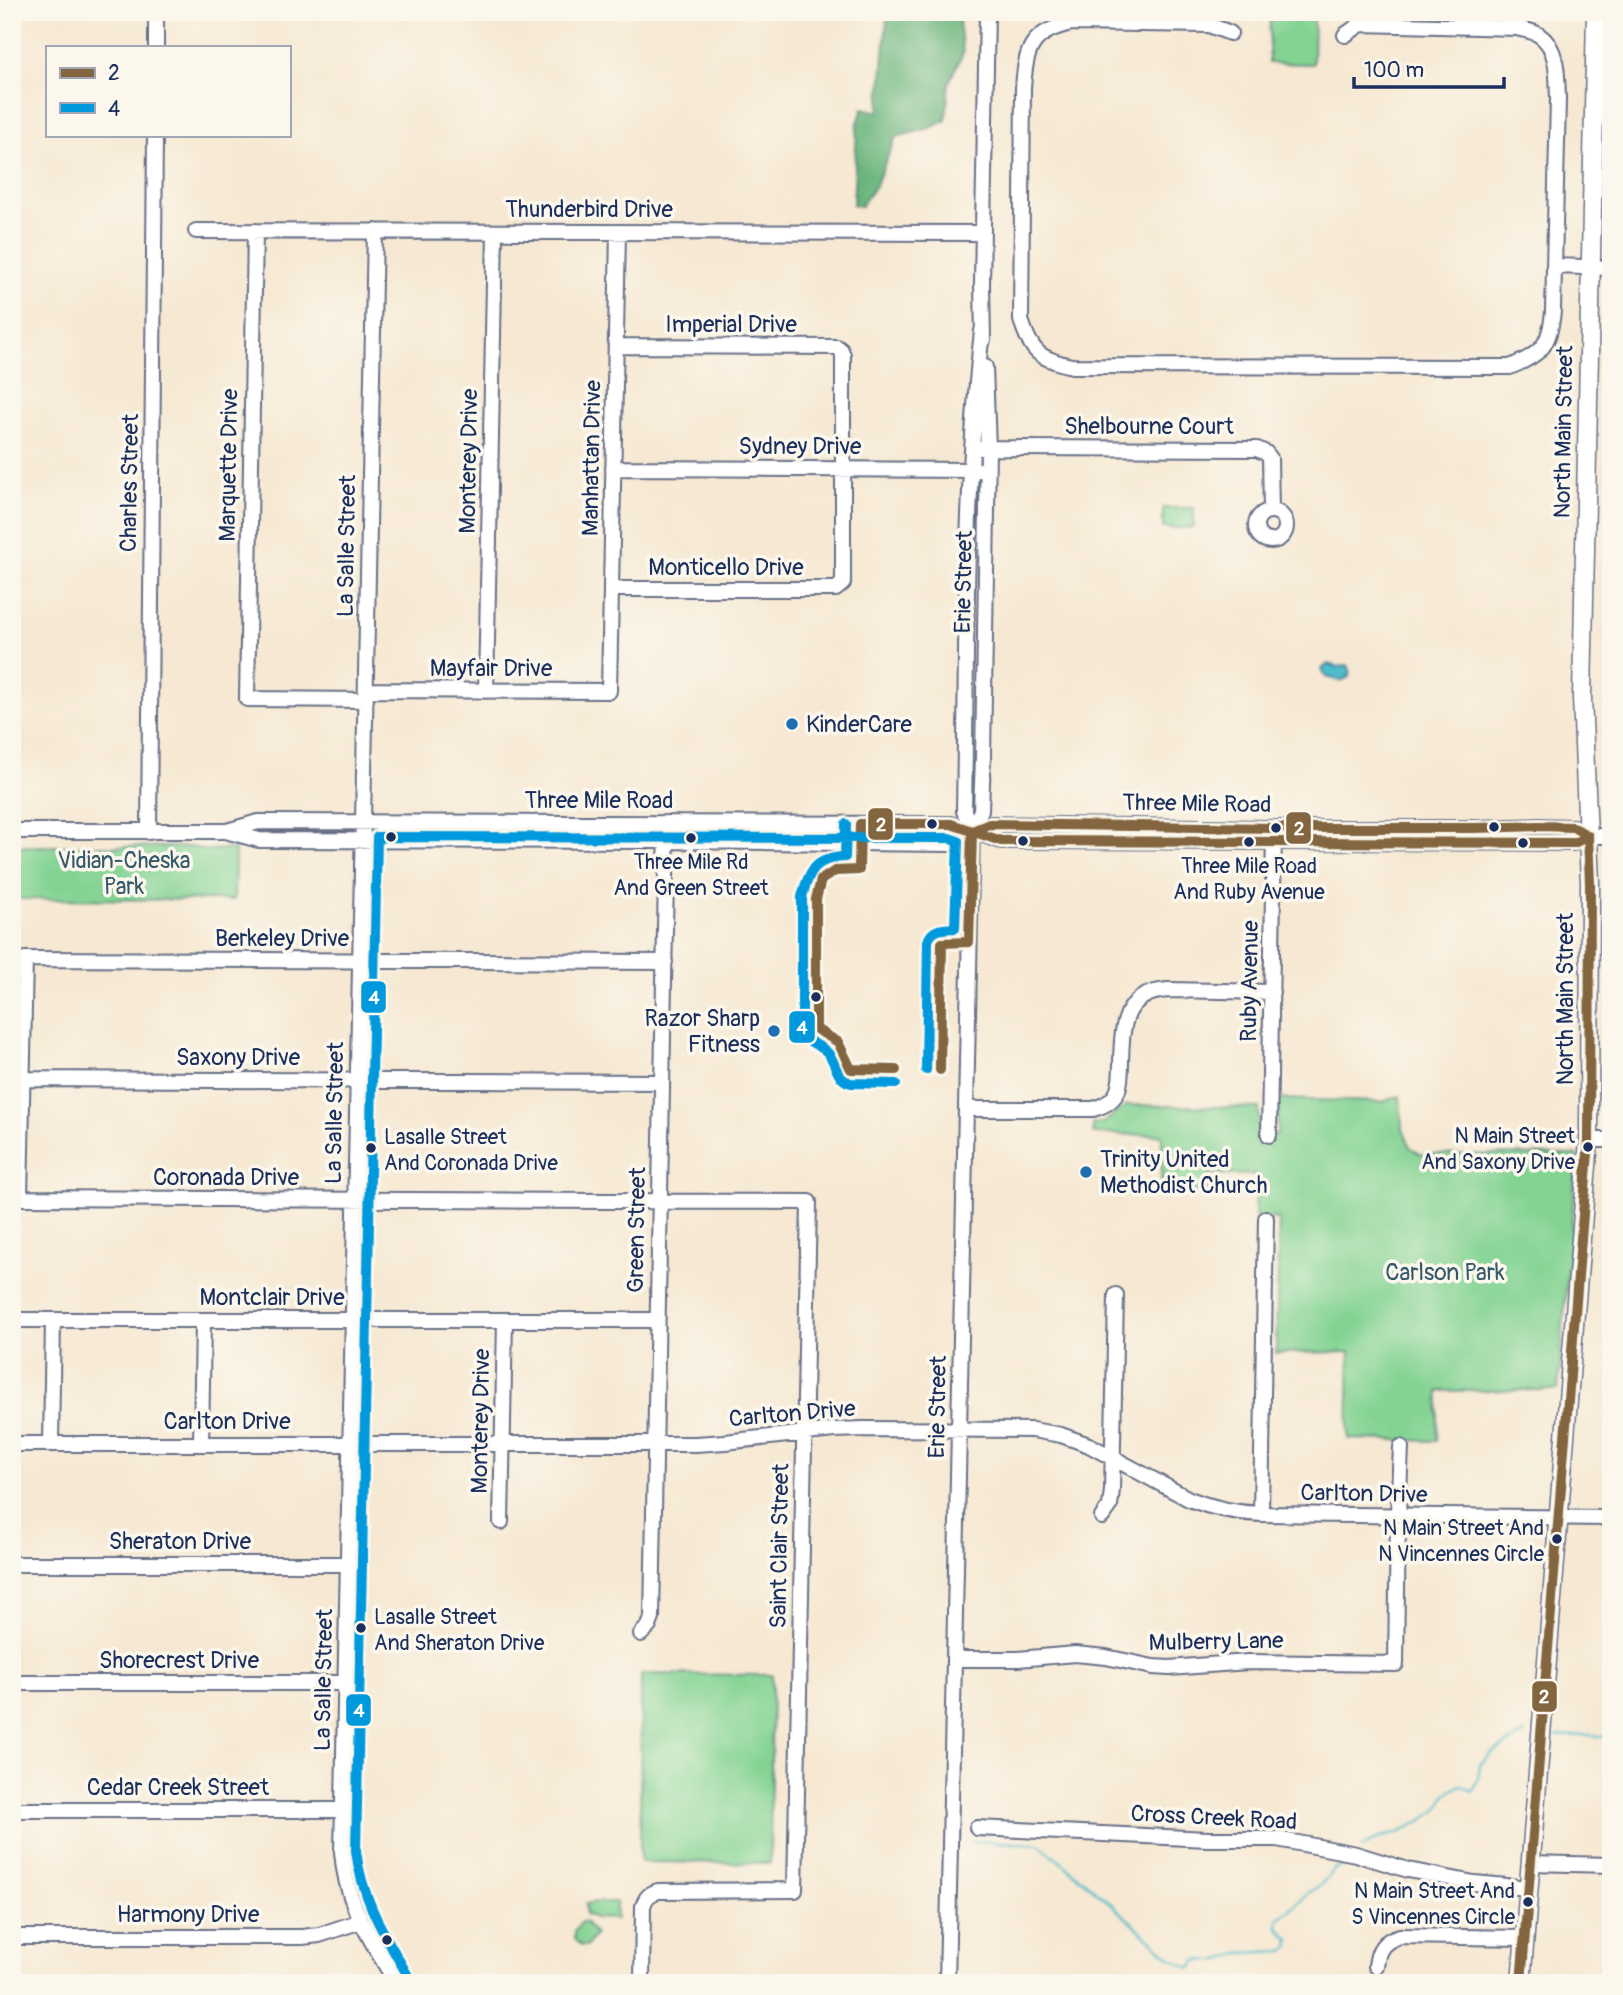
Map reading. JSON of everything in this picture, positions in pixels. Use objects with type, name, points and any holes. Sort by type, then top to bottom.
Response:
[{"type":"main road","name":"North Main Street","points":[[1521,1983],[1589,1140],[1590,883],[1582,697],[1596,12]]},
{"type":"street","points":[[154,12],[156,46]]},
{"type":"street","name":"Erie Street","points":[[972,831],[964,811],[965,720],[970,470],[982,331],[987,12]]},
{"type":"street","points":[[1230,33],[1209,26],[1072,23],[1052,27],[1032,43],[1025,63],[1023,88],[1021,320],[1034,349],[1050,361],[1072,366],[1510,367],[1526,361],[1543,348],[1551,333],[1555,266],[1558,99],[1557,71],[1552,48],[1538,34],[1517,28],[1361,24],[1345,35]]},
{"type":"street","name":"Charles Street","points":[[149,832],[155,136]]},
{"type":"street","name":"Thunderbird Drive","points":[[196,231],[983,233]]},
{"type":"street","name":"Marquette Drive","points":[[247,699],[256,231]]},
{"type":"street","name":"La Salle Street","points":[[375,231],[343,1869],[349,1896],[396,1983]]},
{"type":"street","name":"Monterey Drive","points":[[486,691],[495,232]]},
{"type":"street","name":"Manhattan Drive","points":[[609,685],[618,232]]},
{"type":"street","points":[[1555,266],[1611,268]]},
{"type":"street","name":"Erie Street","points":[[947,1983],[972,831],[981,810],[984,720],[988,449],[982,331]]},
{"type":"street","name":"Imperial Drive","points":[[616,346],[837,347],[843,353],[843,468]]},
{"type":"street","name":"Shelbourne Court","points":[[972,448],[1257,449],[1270,458],[1271,511]]},
{"type":"street","name":"Sydney Drive","points":[[613,468],[987,470]]},
{"type":"street","name":"Monticello Drive","points":[[611,589],[836,590],[843,583],[843,468]]},
{"type":"street","points":[[967,636],[985,636]]},
{"type":"street","name":"Mayfair Drive","points":[[247,699],[486,691],[609,691],[609,685]]},
{"type":"street","points":[[965,720],[984,720]]},
{"type":"street","name":"Three Mile Road","points":[[12,831],[227,831],[258,822],[363,822],[951,824],[1001,841],[1274,834],[1574,842],[1588,836],[1611,836]]},
{"type":"street","name":"Green Street","points":[[642,1634],[652,1618],[667,823]]},
{"type":"street","name":"Three Mile Road","points":[[227,831],[259,840],[952,844],[972,831]]},
{"type":"street","name":"Ruby Avenue","points":[[1269,1135],[1274,834]]},
{"type":"street","name":"Berkeley Drive","points":[[23,1079],[25,960],[665,962]]},
{"type":"street","points":[[966,1109],[1101,1107],[1114,1097],[1118,1089],[1123,1023],[1128,1012],[1142,998],[1168,990],[1272,992]]},
{"type":"street","name":"Saxony Drive","points":[[23,1079],[662,1082]]},
{"type":"street","name":"Coronada Drive","points":[[23,1079],[20,1198],[809,1202]]},
{"type":"street","points":[[1589,1140],[1611,1140]]},
{"type":"street","name":"Saint Clair Street","points":[[642,1983],[643,1906],[646,1897],[658,1891],[795,1891],[809,1202]]},
{"type":"street","points":[[1261,1514],[1266,1218]]},
{"type":"street","points":[[1102,1517],[1110,1506],[1116,1295]]},
{"type":"street","name":"Montclair Drive","points":[[12,1320],[657,1320]]},
{"type":"street","points":[[51,1444],[53,1320]]},
{"type":"street","points":[[201,1444],[203,1320]]},
{"type":"street","name":"Monterey Drive","points":[[501,1522],[505,1320]]},
{"type":"street","name":"Carlton Drive","points":[[12,1444],[655,1444],[725,1442],[863,1429],[1047,1432],[1076,1439],[1175,1492],[1203,1504],[1233,1512],[1611,1518]]},
{"type":"street","points":[[1398,1516],[1401,1447]]},
{"type":"street","name":"Mulberry Lane","points":[[954,1659],[1007,1660],[1075,1654],[1169,1668],[1248,1662],[1396,1664],[1398,1516]]},
{"type":"street","name":"Sheraton Drive","points":[[12,1564],[348,1564]]},
{"type":"street","name":"Shorecrest Drive","points":[[12,1683],[346,1683]]},
{"type":"street","name":"Cedar Creek Street","points":[[12,1810],[343,1810]]},
{"type":"street","name":"Cross Creek Road","points":[[977,1828],[1208,1839],[1277,1839],[1356,1854],[1408,1870],[1474,1883],[1528,1888]]},
{"type":"street","points":[[1530,1863],[1611,1865]]},
{"type":"street","name":"Harmony Drive","points":[[12,1937],[302,1937],[319,1935],[361,1921]]},
{"type":"street","points":[[1376,1966],[1377,1954],[1382,1945],[1389,1939],[1400,1936],[1524,1938]]},
{"type":"green space","points":[[885,12],[958,12],[963,53],[949,82],[946,120],[930,128],[896,137],[876,184],[861,206],[853,205],[857,126],[863,108],[879,112],[887,19]]},
{"type":"green space","points":[[1270,12],[1314,12],[1313,64],[1269,63]]},
{"type":"green space","points":[[1163,508],[1194,508],[1194,528],[1163,528]]},
{"type":"green space","name":"Vidian-Cheska Park","points":[[12,846],[235,849],[234,900],[12,899]]},
{"type":"green space","name":"Carlson Park","points":[[1400,1096],[1402,1125],[1410,1147],[1420,1154],[1577,1155],[1558,1390],[1439,1391],[1437,1441],[1348,1439],[1350,1352],[1276,1353],[1279,1219],[1255,1217],[1257,1175],[1209,1174],[1209,1192],[1161,1191],[1162,1135],[1093,1134],[1093,1124],[1103,1123],[1127,1105],[1259,1108],[1259,1134],[1277,1135],[1279,1099],[1382,1102]]},
{"type":"green space","points":[[641,1674],[772,1675],[770,1863],[640,1862]]},
{"type":"green space","points":[[616,1902],[616,1919],[595,1918],[586,1914],[586,1904]]},
{"type":"green space","points":[[581,1922],[585,1922],[595,1934],[587,1946],[581,1946],[574,1939],[574,1931]]},
{"type":"water","points":[[1328,664],[1339,667],[1348,665],[1351,673],[1349,677],[1341,681],[1326,677],[1322,669]]},
{"type":"waterway","points":[[1362,1847],[1381,1837],[1399,1833],[1438,1810],[1446,1794],[1461,1785],[1473,1791],[1480,1764],[1524,1734]]},
{"type":"waterway","points":[[1557,1736],[1591,1735],[1611,1738]]},
{"type":"waterway","points":[[973,1841],[1039,1844],[1171,1958],[1190,1968],[1197,1960],[1217,1961],[1240,1953],[1283,1951],[1289,1948],[1290,1939],[1278,1928],[1278,1919],[1310,1891],[1320,1886],[1334,1869],[1353,1861]]},
{"type":"transit line","name":"4","points":[[846,824],[845,857],[827,860],[815,867],[807,880],[802,897],[802,1032],[807,1039],[828,1053],[839,1075],[846,1081],[896,1084]]},
{"type":"transit line","name":"2","points":[[896,1070],[851,1069],[838,1042],[816,1029],[816,899],[821,880],[835,871],[859,870],[860,824],[951,824],[972,831],[969,942],[942,943],[940,1070]]},
{"type":"transit line","name":"2","points":[[989,824],[1274,828],[1539,826],[1573,827],[1588,836],[1574,843],[1001,841],[972,831],[989,824]]},
{"type":"transit line","name":"2","points":[[1521,1983],[1589,1140],[1588,836]]},
{"type":"transit line","name":"4","points":[[408,1976],[369,1901],[356,1851],[377,837],[949,838],[958,841],[955,928],[935,931],[928,941],[926,1070]]},
{"type":"place","name":"KinderCare","points":[[792,724]]},
{"type":"place","name":"Three Mile Rd And Green Street","points":[[691,838]]},
{"type":"place","name":"Three Mile Road And Ruby Avenue","points":[[1249,842]]},
{"type":"place","name":"Razor Sharp Fitness","points":[[774,1031]]},
{"type":"place","name":"N Main Street And Saxony Drive","points":[[1588,1147]]},
{"type":"place","name":"Lasalle Street And Coronada Drive","points":[[371,1148]]},
{"type":"place","name":"Trinity United Methodist Church","points":[[1086,1172]]},
{"type":"place","name":"N Main Street And N Vincennes Circle","points":[[1557,1539]]},
{"type":"place","name":"Lasalle Street And Sheraton Drive","points":[[361,1628]]},
{"type":"place","name":"N Main Street And S Vincennes Circle","points":[[1528,1902]]}]
